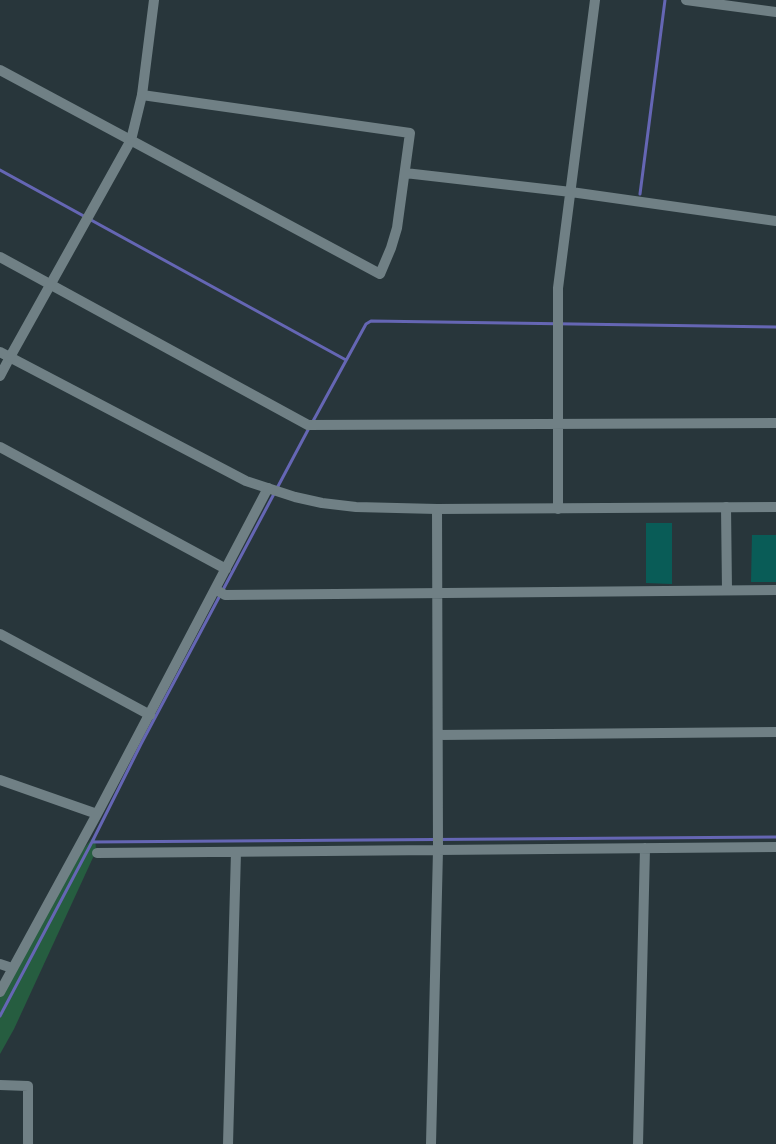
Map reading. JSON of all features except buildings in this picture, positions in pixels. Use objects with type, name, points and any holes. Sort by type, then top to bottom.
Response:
[{"type":"street","points":[[0,376],[131,140],[142,95],[154,0]]},
{"type":"street","points":[[558,508],[558,288],[595,0]]},
{"type":"street","points":[[686,0],[776,12]]},
{"type":"street","points":[[0,70],[380,274],[392,248],[397,228],[410,133],[142,95]]},
{"type":"street","points":[[405,173],[571,192],[776,220]]},
{"type":"street","points":[[0,257],[308,425],[776,423]]},
{"type":"street","points":[[0,352],[221,470],[246,481],[322,503],[356,507],[437,509],[776,507]]},
{"type":"street","points":[[0,447],[226,569]]},
{"type":"street","points":[[0,992],[150,715],[268,488]]},
{"type":"street","points":[[726,507],[727,590]]},
{"type":"street","points":[[431,1144],[438,850],[437,509]]},
{"type":"street","points":[[215,589],[226,594],[776,590]]},
{"type":"street","points":[[0,634],[150,715]]},
{"type":"street","points":[[438,735],[776,732]]},
{"type":"street","points":[[0,780],[97,814]]},
{"type":"street","points":[[97,853],[776,847]]},
{"type":"street","points":[[638,1144],[645,848]]},
{"type":"street","points":[[228,1144],[236,852]]},
{"type":"street","points":[[0,964],[12,968]]},
{"type":"street","points":[[0,1085],[28,1086],[28,1144]]},
{"type":"green space","points":[[95,835],[96,851],[14,1029],[0,1054],[0,992],[80,853]]},
{"type":"waterway","points":[[640,194],[665,0]]},
{"type":"waterway","points":[[0,170],[346,360]]},
{"type":"waterway","points":[[312,423],[366,324],[371,321],[776,327]]},
{"type":"waterway","points":[[0,1016],[92,842],[141,744],[309,428]]},
{"type":"waterway","points":[[92,842],[776,837]]}]
